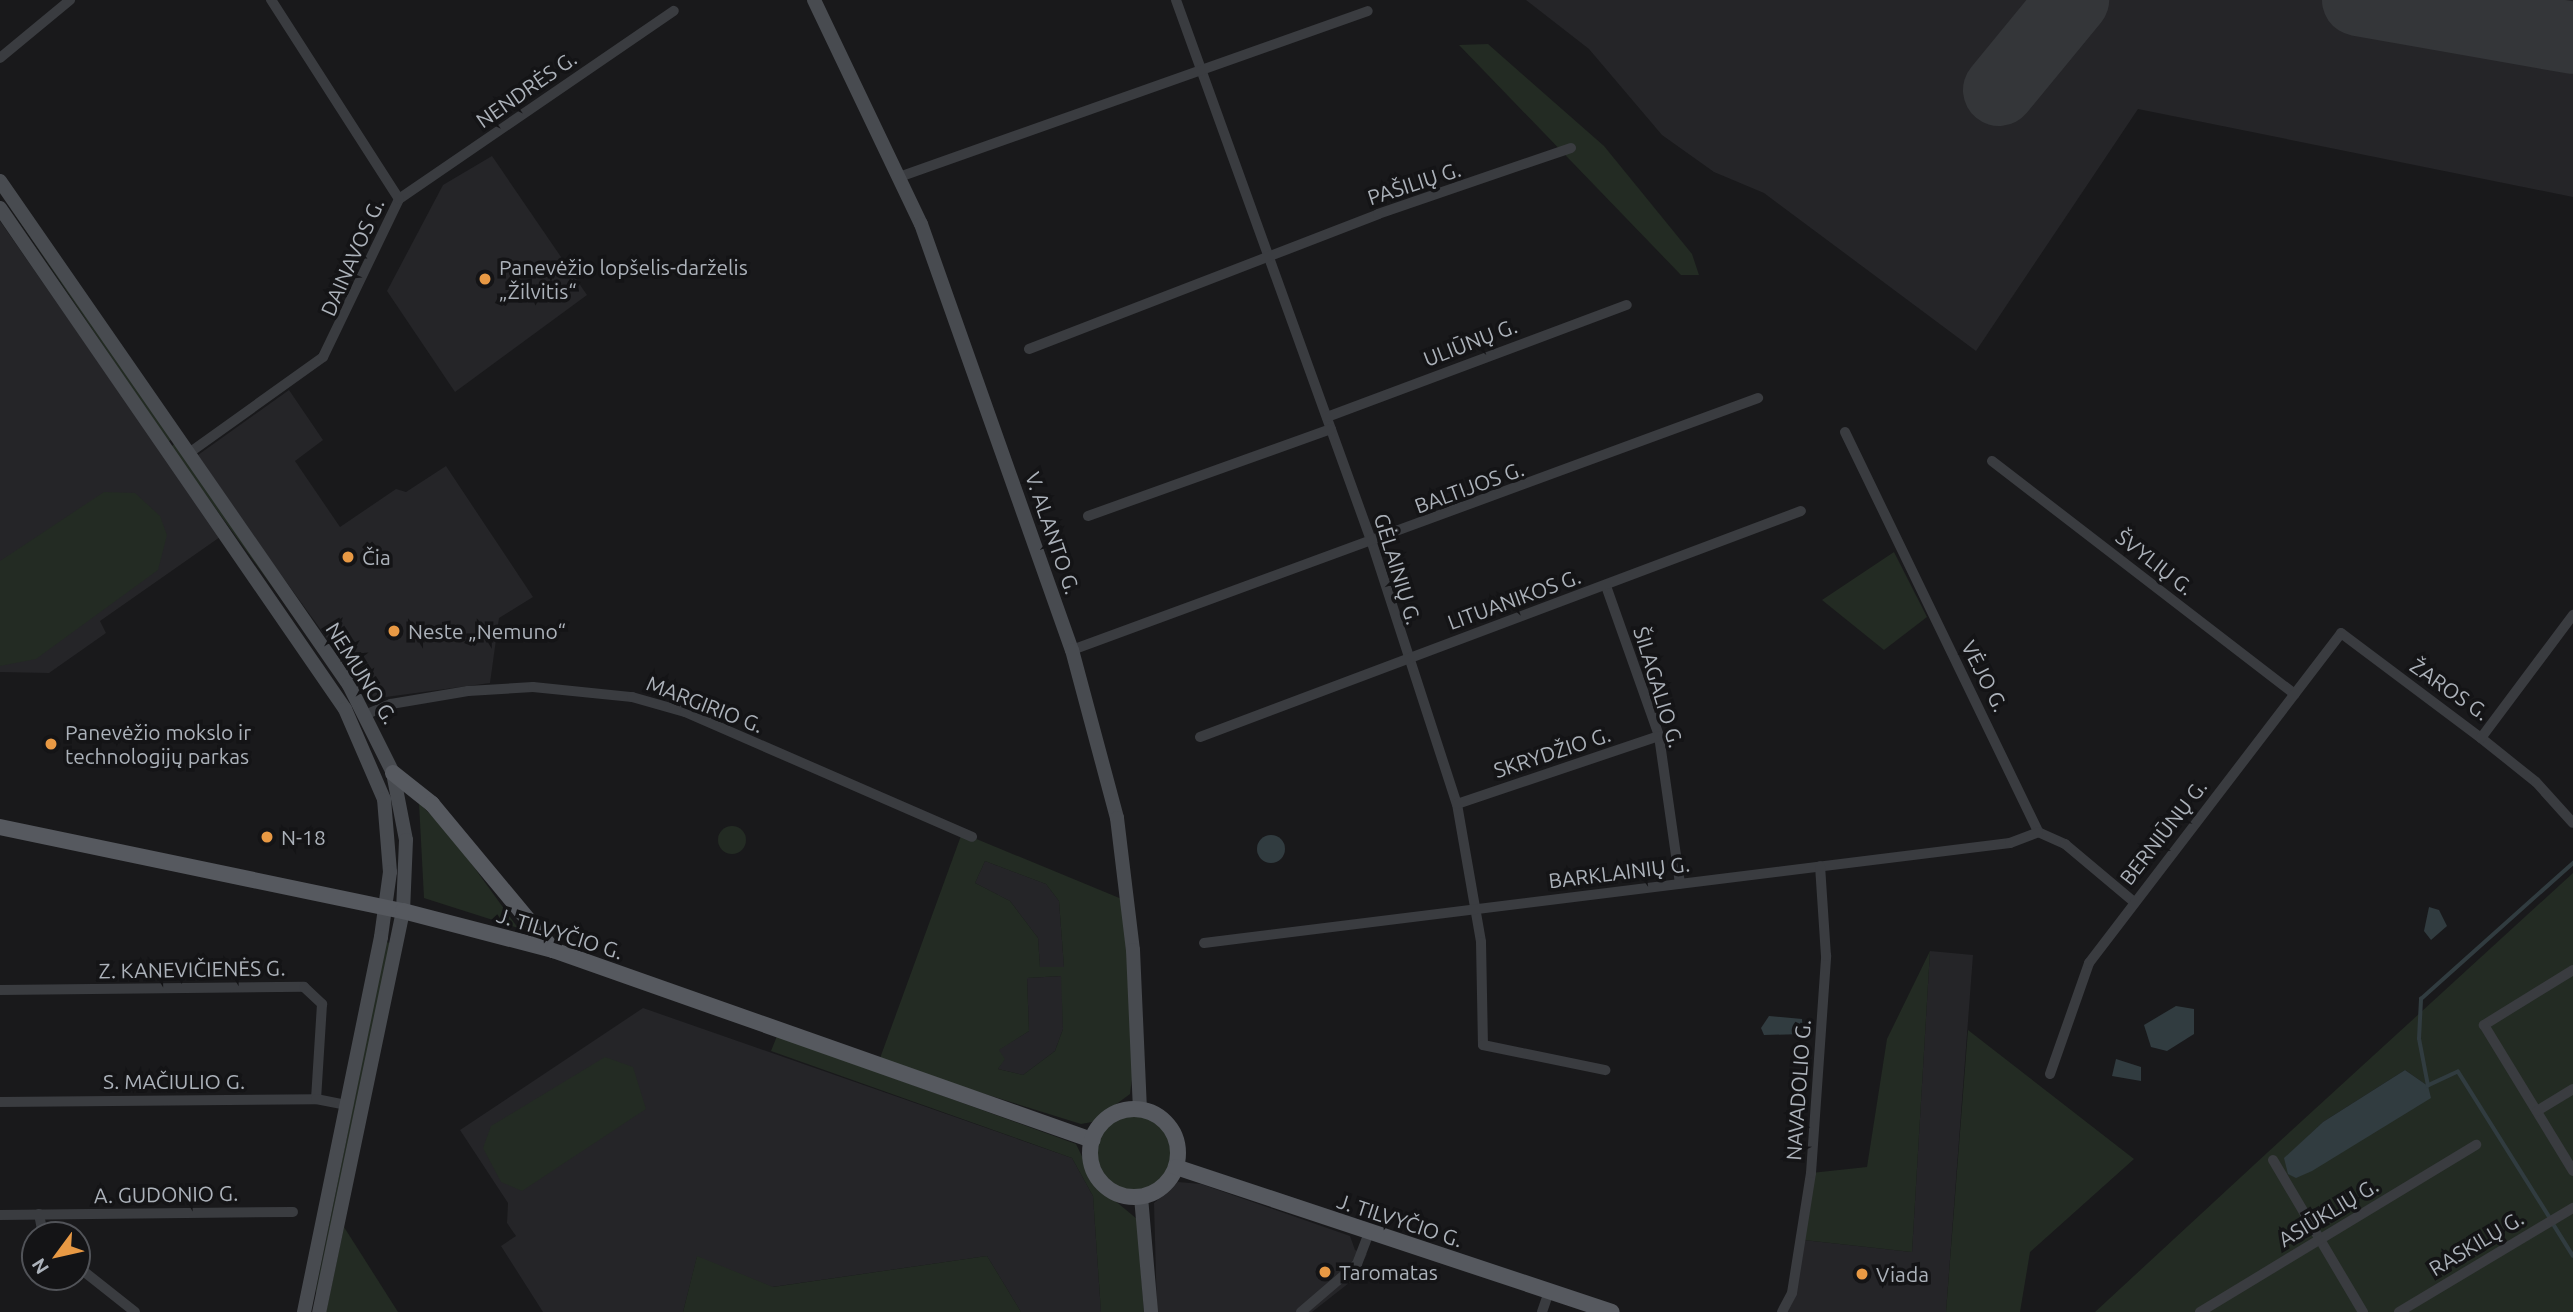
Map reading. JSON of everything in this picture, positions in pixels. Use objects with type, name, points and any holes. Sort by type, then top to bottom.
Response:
[{"type":"main road","name":"V. ALANTO G.","points":[[814,0],[902,176],[1072,650],[1117,818],[1133,950],[1140,1110]]},
{"type":"main road","name":"NEMUNO G.","points":[[0,181],[367,714],[393,773],[406,840],[403,911],[319,1312]]},
{"type":"main road","name":"NEMUNO G.","points":[[0,208],[345,709],[386,811],[386,908],[304,1312]]},
{"type":"main road","points":[[393,773],[439,812],[553,950]]},
{"type":"main road","name":"J. TILVYČIO G.","points":[[0,827],[403,911],[553,950],[1092,1139]]},
{"type":"main road","points":[[1140,1110],[1171,1130],[1176,1167],[1163,1187],[1141,1197],[1119,1195],[1100,1182],[1090,1162],[1092,1139],[1110,1116],[1140,1110]]},
{"type":"main road","name":"J. TILVYČIO G.","points":[[1176,1167],[1612,1312]]},
{"type":"main road","points":[[1141,1197],[1151,1312]]},
{"type":"street","points":[[0,58],[70,0]]},
{"type":"street","name":"DAINAVOS G.","points":[[189,453],[323,357],[399,199],[271,0]]},
{"type":"street","name":"GĖLAINIŲ G.","points":[[1176,0],[1372,543],[1405,659],[1457,804],[1475,909],[1483,1045],[1605,1070]]},
{"type":"street","name":"NENDRĖS G.","points":[[399,199],[674,11]]},
{"type":"street","points":[[902,176],[1203,73],[1368,11]]},
{"type":"street","name":"PAŠILIŲ G.","points":[[1030,349],[1270,256],[1571,148]]},
{"type":"street","name":"ULIŪNŲ G.","points":[[1327,417],[1627,305]]},
{"type":"street","name":"BALTIJOS G.","points":[[1072,650],[1372,543],[1758,398]]},
{"type":"street","points":[[1088,516],[1331,429]]},
{"type":"street","name":"VĖJO G.","points":[[1845,432],[2038,832]]},
{"type":"street","name":"ŠVYLIŲ G.","points":[[1992,461],[2295,694]]},
{"type":"street","name":"LITUANIKOS G.","points":[[1200,737],[1801,511]]},
{"type":"street","name":"ŠILAGALIO G.","points":[[1606,586],[1659,736],[1680,884]]},
{"type":"street","name":"ŽAROS G.","points":[[2341,633],[2481,738],[2573,615]]},
{"type":"street","name":"BERNIŪNŲ G.","points":[[2050,1074],[2089,963],[2133,901],[2341,633]]},
{"type":"street","name":"MARGIRIO G.","points":[[367,714],[416,699],[520,687],[632,697],[685,712],[972,837]]},
{"type":"street","name":"SKRYDŽIO G.","points":[[1457,804],[1659,736]]},
{"type":"street","points":[[2481,738],[2536,782],[2573,823]]},
{"type":"street","points":[[2038,832],[2065,844],[2133,901]]},
{"type":"street","name":"BARKLAINIŲ G.","points":[[1204,943],[2011,843],[2038,832]]},
{"type":"street","name":"NAVADOLIO G.","points":[[1782,1312],[1792,1293],[1811,1172],[1826,956],[1820,866]]},
{"type":"street","points":[[2573,970],[2484,1025],[2573,1171]]},
{"type":"street","name":"Z. KANEVIČIENĖS G.","points":[[0,990],[304,987],[322,1004],[316,1099]]},
{"type":"street","points":[[2537,1111],[2573,1089]]},
{"type":"street","name":"S. MAČIULIO G.","points":[[0,1102],[316,1099],[348,1105]]},
{"type":"street","name":"ASIŪKLIŲ G.","points":[[2200,1312],[2476,1145]]},
{"type":"street","points":[[2273,1160],[2363,1312]]},
{"type":"street","name":"RASKILŲ G.","points":[[2399,1312],[2573,1208]]},
{"type":"street","name":"A. GUDONIO G.","points":[[0,1215],[293,1212]]},
{"type":"street","points":[[39,1214],[40,1221]]},
{"type":"street","points":[[1301,1312],[1357,1264],[1368,1233]]},
{"type":"street","points":[[91,1277],[135,1312]]},
{"type":"street","points":[[1542,1312],[1549,1292]]},
{"type":"shaded area","points":[[1526,0],[2573,0],[2573,197],[2138,109],[1976,351],[1764,193],[1714,172],[1662,135],[1589,49]]},
{"type":"shaded area","points":[[1488,44],[1604,146],[1692,254],[1699,275],[1681,275],[1459,45]]},
{"type":"shaded area","name":"Panevėžio lopšelis-darželis „Žilvitis“","points":[[492,156],[587,295],[455,392],[387,291],[443,185]]},
{"type":"shaded area","points":[[0,192],[172,439],[168,442]]},
{"type":"shaded area","points":[[0,221],[220,537],[100,621],[106,633],[49,673],[0,672]]},
{"type":"shaded area","points":[[289,390],[323,440],[295,461],[340,527],[396,489],[406,492],[446,466],[533,597],[499,618],[490,683],[371,699],[198,455]]},
{"type":"shaded area","points":[[175,443],[303,629],[171,447]]},
{"type":"shaded area","points":[[104,492],[135,493],[160,516],[167,535],[158,570],[36,659],[0,666],[0,561]]},
{"type":"shaded area","points":[[1894,552],[1927,617],[1884,650],[1822,600]]},
{"type":"shaded area","points":[[419,803],[450,834],[518,928],[424,898]]},
{"type":"shaded area","points":[[732,826],[742,830],[746,840],[742,850],[732,854],[722,850],[718,840],[722,830]]},
{"type":"shaded area","points":[[962,833],[1129,902],[1138,1031],[1130,1094],[1092,1122],[1081,1124],[879,1061]],"holes":[[[985,861],[1046,884],[1059,901],[1064,967],[1040,967],[1038,938],[1010,901],[975,883]],[[1061,976],[1063,1029],[1055,1051],[1023,1075],[998,1069],[1005,1059],[999,1050],[1029,1031],[1027,978]]]},
{"type":"shaded area","points":[[1271,835],[1281,839],[1285,849],[1281,859],[1271,863],[1261,859],[1257,849],[1261,839]]},
{"type":"shaded area","points":[[985,861],[1046,884],[1059,901],[1064,967],[1040,968],[1038,938],[1010,901],[975,883]]},
{"type":"shaded area","points":[[2573,873],[2573,1312],[2095,1312]],"holes":[[[2405,1070],[2428,1086],[2285,1158],[2323,1122]]]},
{"type":"shaded area","points":[[2429,907],[2439,910],[2447,926],[2431,940],[2424,931]]},
{"type":"shaded area","points":[[386,942],[391,943],[316,1299],[316,1290]]},
{"type":"shaded area","points":[[1930,951],[1973,955],[1946,1312],[1782,1312],[1804,1240],[1912,1252]]},
{"type":"shaded area","points":[[1930,951],[1912,1252],[1804,1240],[1811,1173],[1867,1167],[1887,1039]]},
{"type":"shaded area","points":[[1062,976],[1063,1029],[1055,1051],[1023,1075],[998,1069],[1004,1059],[998,1050],[1029,1031],[1027,978]]},
{"type":"shaded area","points":[[2176,1006],[2194,1009],[2194,1034],[2167,1051],[2151,1047],[2144,1025]]},
{"type":"shaded area","points":[[643,1008],[1072,1158],[1093,1196],[1101,1312],[1021,1312],[987,1256],[772,1287],[697,1257],[683,1312],[543,1312],[501,1246],[516,1236],[507,1223],[508,1203],[460,1130]]},
{"type":"shaded area","points":[[1769,1016],[1802,1019],[1803,1034],[1764,1035],[1761,1028]]},
{"type":"shaded area","points":[[1968,1030],[2134,1159],[2030,1252],[2020,1312],[1946,1312]]},
{"type":"shaded area","points":[[777,1036],[1076,1144],[1096,1185],[1137,1219],[1144,1312],[1101,1312],[1093,1196],[1072,1158],[771,1051]]},
{"type":"shaded area","points":[[605,1057],[633,1067],[646,1109],[522,1191],[501,1182],[483,1148],[491,1126]]},
{"type":"shaded area","points":[[2116,1059],[2141,1067],[2141,1081],[2112,1076]]},
{"type":"shaded area","points":[[2405,1070],[2428,1086],[2431,1098],[2312,1171],[2296,1178],[2288,1174],[2284,1158],[2323,1122]]},
{"type":"shaded area","points":[[1134,1114],[1149,1117],[1162,1125],[1170,1138],[1173,1153],[1170,1168],[1162,1181],[1149,1189],[1134,1192],[1119,1189],[1106,1181],[1098,1168],[1095,1153],[1098,1138],[1106,1125],[1119,1117]]},
{"type":"shaded area","points":[[1178,1182],[1201,1184],[1350,1236],[1355,1250],[1367,1254],[1354,1279],[1312,1312],[1157,1312],[1154,1203]]},
{"type":"shaded area","points":[[344,1227],[398,1312],[326,1312]]},
{"type":"shaded area","points":[[697,1256],[773,1287],[987,1256],[1021,1312],[683,1312]]},
{"type":"waterway","points":[[2549,1217],[2458,1072],[2428,1086],[2419,1039],[2421,999],[2573,863]]},
{"type":"waterway","points":[[2554,1225],[2573,1255]]},
{"type":"runway","points":[[1999,90],[2073,0]]},
{"type":"runway","points":[[2358,0],[2573,38]]},
{"type":"place","name":"Panevėžio lopšelis-darželis „Žilvitis“","points":[[485,279]]},
{"type":"place","name":"Čia","points":[[348,557]]},
{"type":"place","name":"Neste „Nemuno“","points":[[394,631]]},
{"type":"place","name":"Panevėžio mokslo ir technologijų parkas","points":[[51,744]]},
{"type":"place","name":"N-18","points":[[267,837]]},
{"type":"place","name":"Taromatas","points":[[1325,1272]]},
{"type":"place","name":"Viada","points":[[1862,1274]]}]
